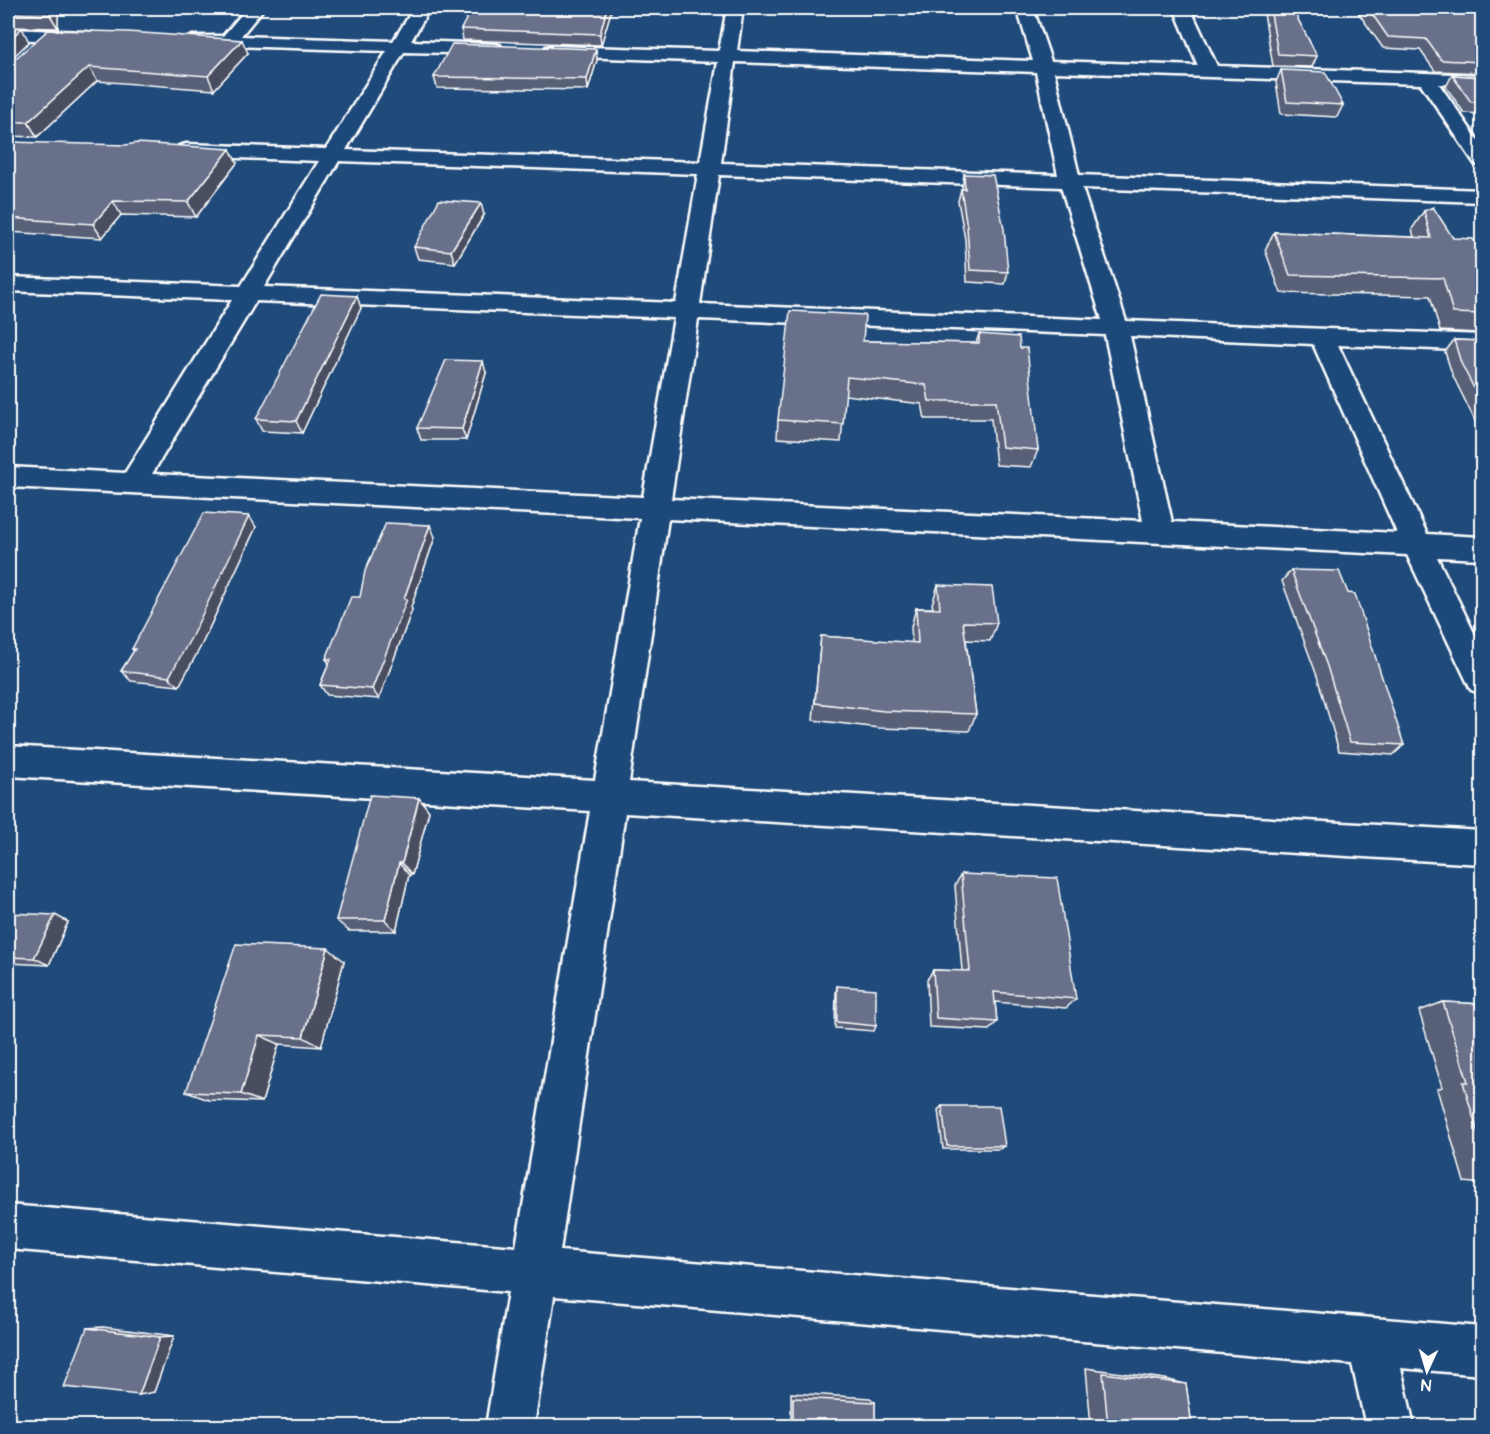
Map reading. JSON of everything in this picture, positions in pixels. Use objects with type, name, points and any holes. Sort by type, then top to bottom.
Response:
[{"type":"street","points":[[228,41],[256,8]]},
{"type":"street","points":[[134,483],[422,8]]},
{"type":"street","points":[[510,1426],[735,8]]},
{"type":"street","points":[[1025,8],[1044,66],[1070,182],[1116,328],[1161,533]]},
{"type":"street","points":[[1182,8],[1210,72]]},
{"type":"street","points":[[8,34],[110,38]]},
{"type":"street","points":[[33,51],[50,36]]},
{"type":"street","points":[[181,40],[516,50]]},
{"type":"street","points":[[540,51],[1482,80]]},
{"type":"street","points":[[1425,78],[1482,160]]},
{"type":"street","points":[[170,150],[1482,196]]},
{"type":"street","points":[[8,308],[17,284],[1482,343]]},
{"type":"street","points":[[1322,336],[1482,681]]},
{"type":"street","points":[[8,477],[1482,548]]},
{"type":"street","points":[[8,761],[1482,848]]},
{"type":"street","points":[[8,1227],[1482,1351]]},
{"type":"street","points":[[1371,1342],[1390,1426]]},
{"type":"building","points":[[8,8],[51,8],[50,15],[8,13]]},
{"type":"building","points":[[472,8],[607,8],[600,34],[461,29]]},
{"type":"building","points":[[1270,8],[1292,8],[1317,56],[1278,54]]},
{"type":"building","points":[[1368,8],[1482,8],[1482,62],[1441,60],[1426,39],[1388,37]]},
{"type":"building","points":[[8,27],[22,28],[8,41]]},
{"type":"building","points":[[48,30],[128,32],[242,40],[208,76],[89,67],[28,122],[8,122],[8,65]]},
{"type":"building","points":[[452,44],[596,49],[587,79],[434,77]]},
{"type":"building","points":[[1281,70],[1325,72],[1343,105],[1287,102]]},
{"type":"building","points":[[1452,75],[1482,77],[1482,102],[1471,102]]},
{"type":"building","points":[[8,142],[126,145],[137,143],[230,149],[188,202],[113,201],[93,224],[8,218]]},
{"type":"building","points":[[964,174],[993,175],[1004,229],[1008,272],[970,270],[961,189],[965,189]]},
{"type":"building","points":[[439,200],[481,203],[451,251],[414,247]]},
{"type":"building","points":[[1433,207],[1453,238],[1473,239],[1482,255],[1482,314],[1453,313],[1443,278],[1290,275],[1274,232],[1431,238],[1424,211]]},
{"type":"building","points":[[321,294],[357,296],[296,421],[256,419]]},
{"type":"building","points":[[790,311],[865,315],[863,341],[979,343],[979,334],[1019,337],[1020,348],[1027,348],[1038,450],[1002,447],[996,401],[929,401],[926,385],[847,377],[843,424],[778,420]]},
{"type":"building","points":[[1454,340],[1482,341],[1482,404],[1461,363]]},
{"type":"building","points":[[446,360],[483,361],[462,429],[417,428]]},
{"type":"building","points":[[204,513],[249,516],[192,636],[169,677],[121,671],[135,649],[132,649]]},
{"type":"building","points":[[386,523],[430,525],[404,599],[407,599],[372,689],[320,685],[331,659],[326,659],[351,597],[360,597],[365,571]]},
{"type":"building","points":[[1291,570],[1339,571],[1348,593],[1355,594],[1404,745],[1350,742],[1327,666]]},
{"type":"building","points":[[938,585],[992,587],[997,623],[963,622],[976,714],[884,711],[815,703],[821,636],[918,643],[916,608],[940,609]]},
{"type":"building","points":[[370,795],[419,798],[402,863],[399,863],[385,920],[336,920]]},
{"type":"building","points":[[961,874],[1057,878],[1076,999],[994,992],[997,1022],[936,1018],[933,970],[970,971]]},
{"type":"building","points":[[8,913],[55,915],[34,958],[8,957]]},
{"type":"building","points":[[236,944],[328,948],[303,1037],[259,1035],[241,1094],[186,1092]]},
{"type":"building","points":[[837,986],[876,989],[876,1026],[837,1022]]},
{"type":"building","points":[[1443,1002],[1482,1004],[1482,1147],[1463,1082],[1468,1082]]},
{"type":"building","points":[[942,1106],[999,1106],[1005,1146],[947,1146]]},
{"type":"building","points":[[87,1328],[160,1337],[139,1395],[64,1387]]},
{"type":"building","points":[[1103,1373],[1186,1384],[1192,1426],[1108,1426]]},
{"type":"building","points":[[793,1398],[875,1402],[875,1426],[793,1426]]}]
